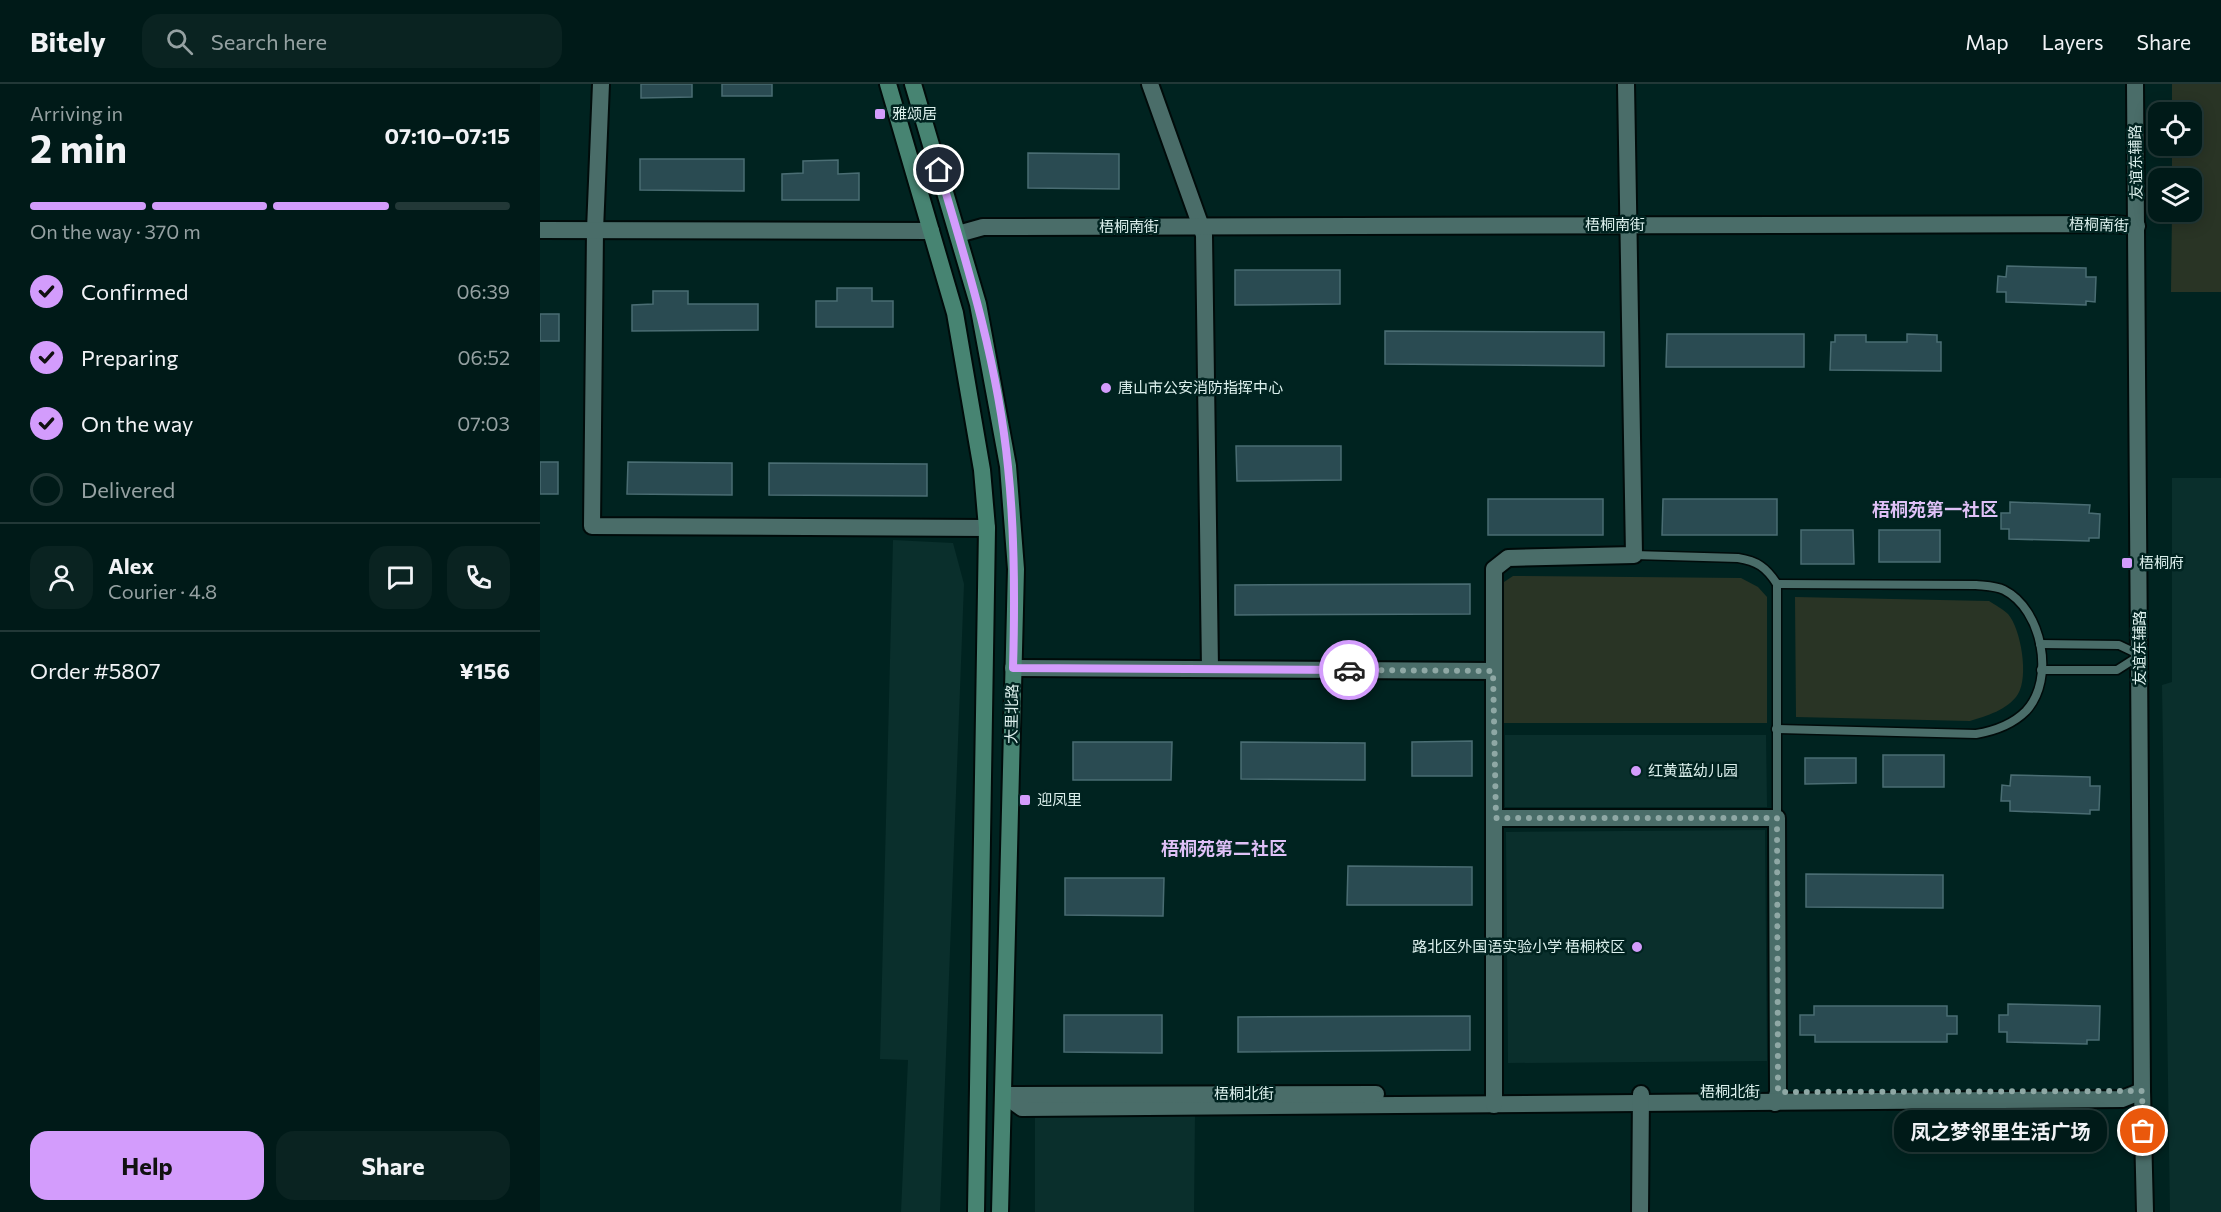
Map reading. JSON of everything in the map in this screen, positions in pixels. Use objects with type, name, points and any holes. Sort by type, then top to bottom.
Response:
[{"type":"main road","name":"大里北路","points":[[888,84],[955,313],[982,470],[987,528],[976,1212]]},
{"type":"main road","name":"大里北路","points":[[914,84],[978,304],[1008,466],[1016,569],[1000,1212]]},
{"type":"street","points":[[602,84],[595,230],[591,532],[987,528]]},
{"type":"street","points":[[1150,84],[1203,231],[1210,669]]},
{"type":"street","points":[[1495,1099],[1494,569],[1508,558],[1634,555],[1626,84]]},
{"type":"street","name":"友谊东辅路","points":[[2135,84],[2142,1091],[2145,1212]]},
{"type":"street","name":"梧桐南街","points":[[958,234],[986,237],[1203,231],[2113,230],[2137,226]]},
{"type":"street","points":[[540,230],[932,231]]},
{"type":"street","points":[[1013,668],[1493,671]]},
{"type":"street","points":[[1496,818],[1777,818],[1776,1098]]},
{"type":"street","name":"梧桐北街","points":[[1004,1095],[1495,1099],[1776,1098],[2142,1091]]},
{"type":"street","points":[[1640,1098],[1640,1212]]},
{"type":"lane","points":[[1634,555],[1738,558],[1755,561],[1768,570],[1777,585],[1777,818]]},
{"type":"lane","points":[[1776,729],[1976,734],[1996,730],[2026,711],[2037,691],[2041,670],[2040,644],[2031,616],[2018,599],[2002,589],[1976,585],[1777,585]]},
{"type":"lane","points":[[2040,644],[2119,645],[2140,655]]},
{"type":"lane","points":[[2041,670],[2117,670],[2140,655]]},
{"type":"shaded area","points":[[2172,478],[2221,478],[2221,1212],[2170,1212],[2162,685],[2172,682]]},
{"type":"shaded area","points":[[893,540],[953,543],[964,584],[940,1212],[901,1212],[908,1060],[880,1059]]},
{"type":"shaded area","name":"红黄蓝幼儿园","points":[[1505,735],[1766,735],[1767,807],[1505,807]]},
{"type":"shaded area","name":"路北区外国语实验小学 梧桐校区","points":[[1765,830],[1767,1061],[1508,1063],[1506,832]]},
{"type":"shaded area","points":[[1195,1111],[1194,1212],[1035,1212],[1035,1112]]},
{"type":"green space","points":[[2172,84],[2221,84],[2221,292],[2171,292],[2172,222],[2202,222],[2202,168],[2172,168],[2172,156],[2202,156],[2202,102],[2172,102]]},
{"type":"green space","points":[[1513,576],[1741,578],[1758,587],[1767,597],[1767,723],[1504,723],[1504,582]]},
{"type":"green space","points":[[1795,597],[1989,601],[2008,614],[2017,630],[2023,665],[2023,676],[2018,694],[2014,700],[1996,712],[1970,721],[1796,717]]},
{"type":"building","points":[[641,84],[692,84],[692,97],[641,98]]},
{"type":"building","points":[[722,84],[772,84],[772,96],[722,96]]},
{"type":"building","points":[[1028,153],[1119,154],[1119,189],[1028,188]]},
{"type":"building","points":[[640,159],[744,159],[744,191],[640,190]]},
{"type":"building","points":[[838,160],[838,174],[859,173],[859,200],[782,200],[782,174],[803,173],[803,161]]},
{"type":"building","points":[[2007,266],[2086,268],[2086,277],[2096,277],[2095,302],[2086,301],[2086,305],[2006,302],[2006,292],[1997,292],[1998,276],[2006,277]]},
{"type":"building","points":[[1235,270],[1340,270],[1340,304],[1235,305]]},
{"type":"building","points":[[837,288],[872,288],[872,301],[893,301],[893,327],[816,327],[816,301],[837,301]]},
{"type":"building","points":[[653,291],[688,291],[688,304],[758,304],[758,330],[632,331],[632,305],[653,304]]},
{"type":"building","points":[[540,314],[559,314],[559,341],[540,341]]},
{"type":"building","points":[[1385,331],[1604,332],[1604,366],[1385,364]]},
{"type":"building","points":[[1667,334],[1804,334],[1804,367],[1666,367]]},
{"type":"building","points":[[1907,334],[1937,335],[1937,342],[1941,342],[1941,371],[1830,370],[1831,342],[1835,342],[1835,335],[1866,335],[1866,342],[1907,342]]},
{"type":"building","points":[[1236,446],[1341,446],[1341,480],[1237,481]]},
{"type":"building","points":[[540,462],[558,462],[558,494],[540,494]]},
{"type":"building","points":[[628,462],[732,463],[732,495],[627,494]]},
{"type":"building","points":[[769,463],[927,464],[927,496],[769,495]]},
{"type":"building","points":[[1488,499],[1603,499],[1603,535],[1488,535]]},
{"type":"building","points":[[1663,499],[1777,499],[1777,535],[1662,535]]},
{"type":"building","points":[[2010,502],[2090,505],[2089,513],[2100,514],[2099,538],[2089,538],[2089,541],[2009,539],[2009,529],[2001,529],[2001,513],[2010,513]]},
{"type":"building","points":[[1801,530],[1853,530],[1854,564],[1801,564]]},
{"type":"building","points":[[1879,530],[1940,530],[1940,562],[1879,562]]},
{"type":"building","points":[[1470,584],[1470,614],[1235,615],[1235,585]]},
{"type":"building","points":[[1472,741],[1472,776],[1412,776],[1412,742]]},
{"type":"building","points":[[1073,742],[1172,742],[1171,780],[1073,780]]},
{"type":"building","points":[[1241,742],[1365,743],[1365,780],[1241,779]]},
{"type":"building","points":[[1883,755],[1944,755],[1944,787],[1883,787]]},
{"type":"building","points":[[1805,758],[1856,758],[1856,783],[1805,784]]},
{"type":"building","points":[[2011,775],[2090,777],[2090,786],[2100,786],[2099,810],[2090,810],[2090,814],[2010,811],[2010,801],[2001,801],[2002,785],[2010,786]]},
{"type":"building","points":[[1348,866],[1472,867],[1472,905],[1347,905]]},
{"type":"building","points":[[1806,874],[1943,875],[1943,908],[1806,907]]},
{"type":"building","points":[[1065,878],[1164,878],[1163,916],[1065,915]]},
{"type":"building","points":[[2008,1004],[2100,1006],[2099,1040],[2087,1040],[2087,1044],[2007,1042],[2007,1032],[1999,1032],[1999,1015],[2008,1015]]},
{"type":"building","points":[[1814,1006],[1947,1006],[1947,1016],[1957,1016],[1957,1034],[1947,1034],[1947,1042],[1815,1042],[1815,1035],[1800,1035],[1800,1015],[1814,1015]]},
{"type":"building","points":[[1064,1015],[1162,1015],[1162,1053],[1064,1052]]},
{"type":"building","points":[[1470,1016],[1470,1050],[1238,1052],[1238,1017]]},
{"type":"way so far","points":[[1349,670],[1493,671],[1496,818],[1777,818],[1778,1092],[2142,1091],[2143,1131]]},
{"type":"place","name":"雅颂居","points":[[880,114]]},
{"type":"place","name":"唐山市公安消防指挥中心","points":[[1106,388]]},
{"type":"place","name":"梧桐府","points":[[2127,563]]},
{"type":"place","name":"红黄蓝幼儿园","points":[[1636,771]]},
{"type":"place","name":"迎凤里","points":[[1025,800]]},
{"type":"place","name":"路北区外国语实验小学 梧桐校区","points":[[1637,947]]},
{"type":"place","name":"凤之梦邻里生活广场","points":[[2143,1131]]},
{"type":"district","name":"梧桐苑第一社区","points":[[1935,510]]},
{"type":"district","name":"梧桐苑第二社区","points":[[1224,849]]},
{"type":"route","points":[[939,170],[978,304],[1008,466],[1016,569],[1013,668],[1349,670]]}]
